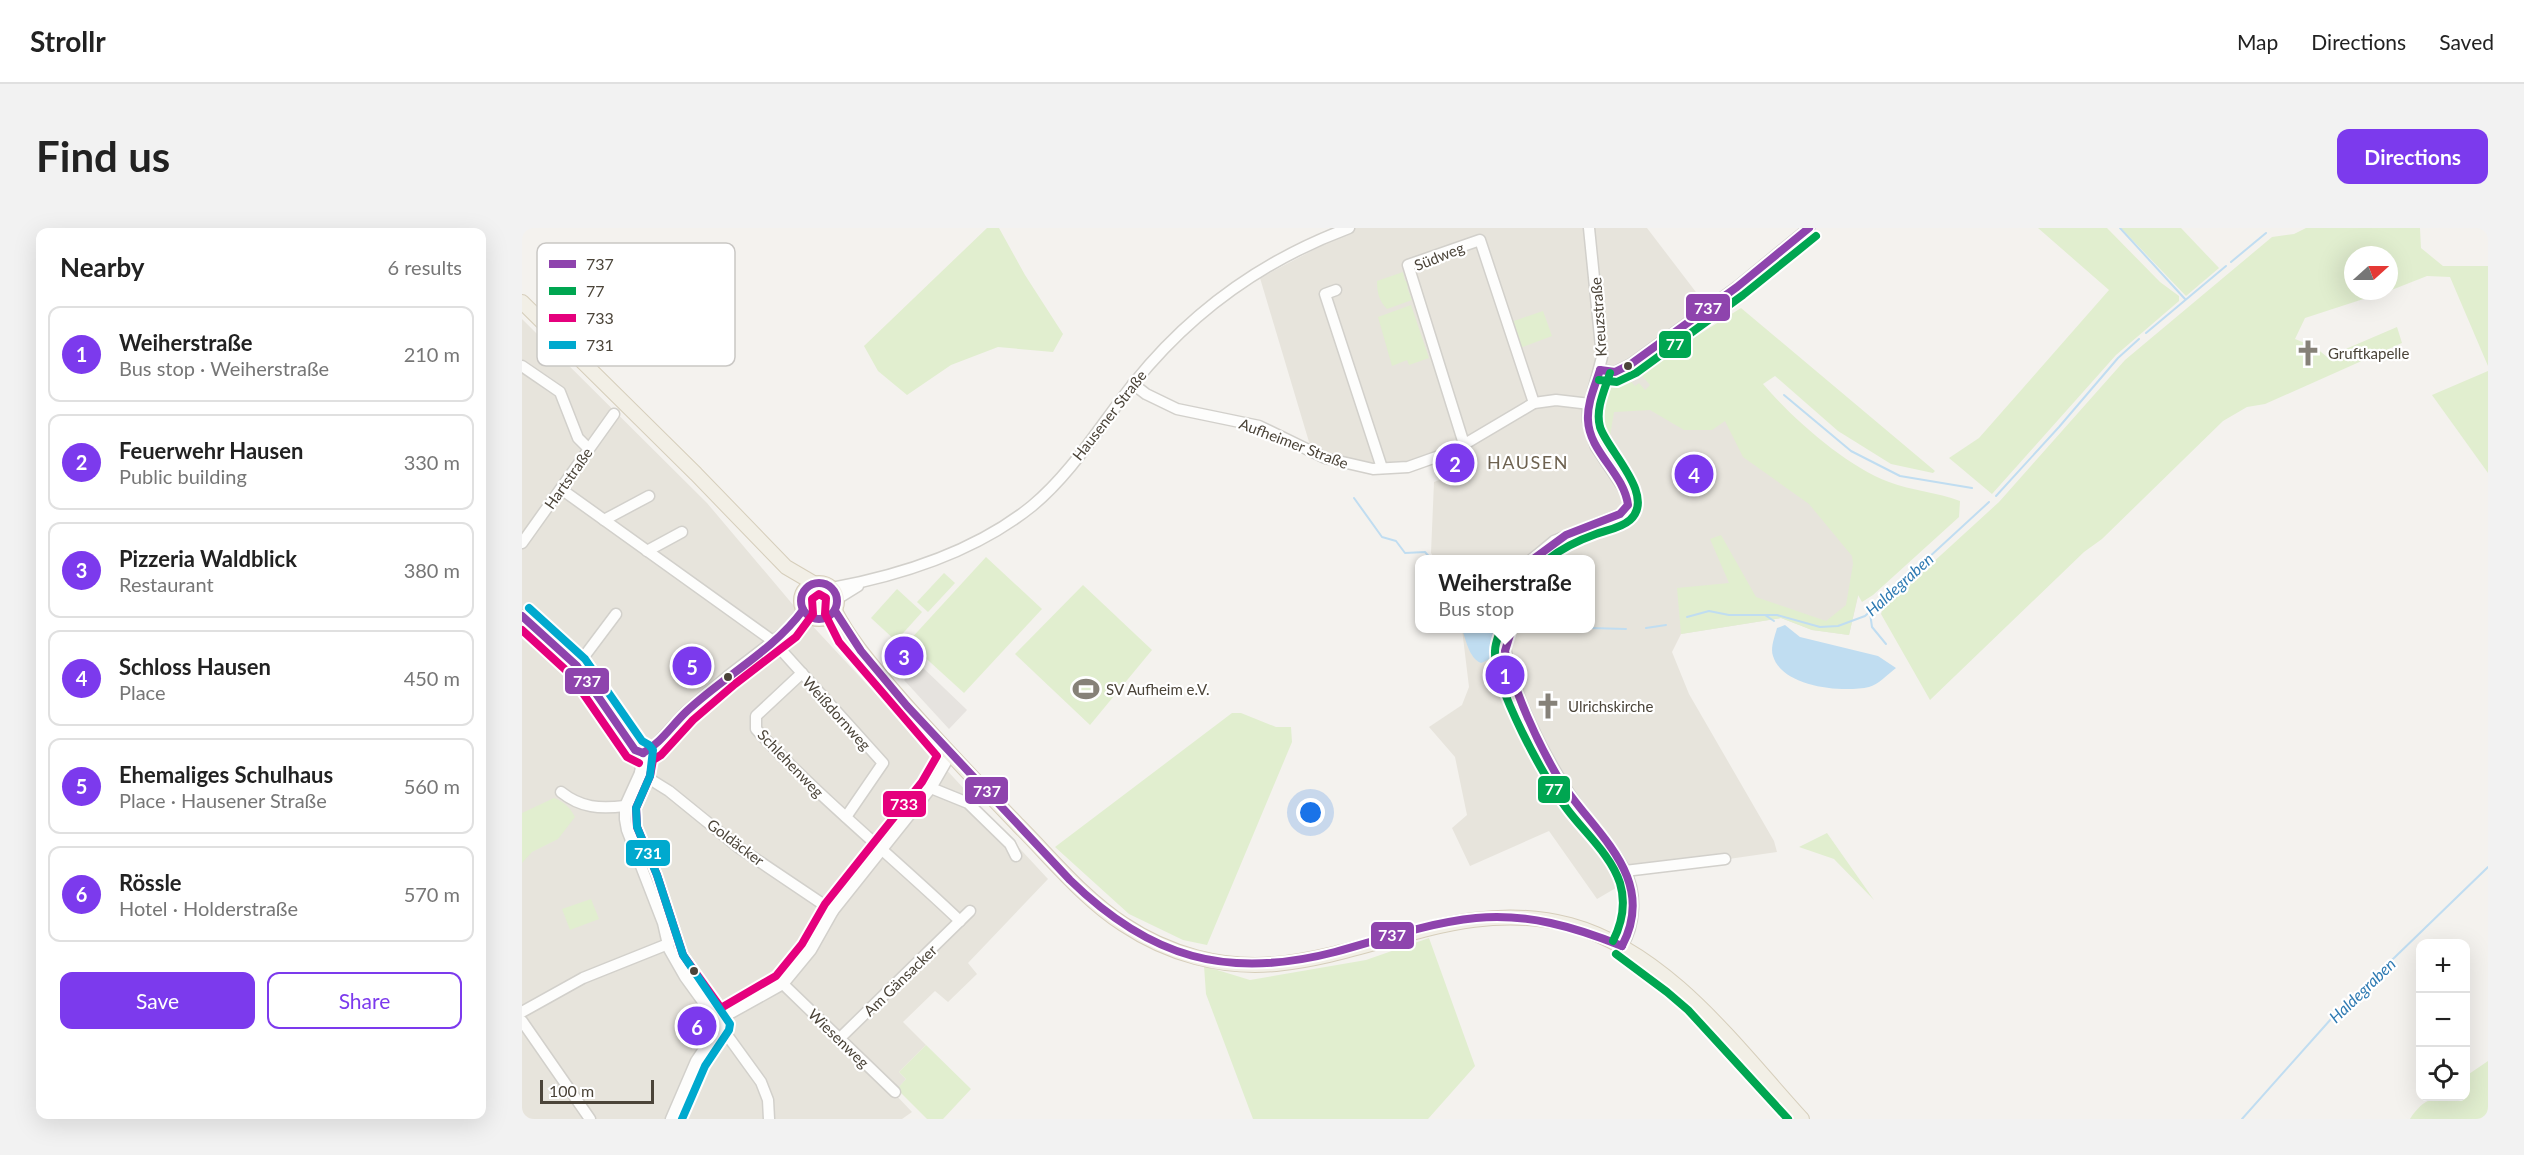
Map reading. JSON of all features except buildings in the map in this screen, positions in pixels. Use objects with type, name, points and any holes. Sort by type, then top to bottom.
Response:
[{"type":"main road","points":[[522,302],[537,317]]},
{"type":"main road","points":[[587,366],[786,567],[950,755],[1092,900],[1121,923],[1191,957],[1255,965],[1306,960],[1455,921],[1487,917],[1536,919],[1570,926],[1622,946],[1674,984],[1695,1003],[1802,1119]]},
{"type":"main road","points":[[786,567],[815,584],[824,584],[821,606]]},
{"type":"street","name":"Hausener Straße","points":[[643,753],[649,752],[686,712],[719,683],[821,606],[860,584],[944,557],[969,545],[1032,505],[1054,484],[1165,346],[1232,288],[1270,264],[1349,228]]},
{"type":"street","name":"Kreuzstraße","points":[[1537,555],[1554,541],[1616,516],[1628,507],[1629,501],[1625,488],[1596,447],[1590,430],[1588,411],[1600,370],[1602,346],[1589,228]]},
{"type":"street","points":[[1600,370],[1615,372],[1621,370],[1774,258],[1809,228]]},
{"type":"street","name":"Südweg","points":[[1464,444],[1408,265],[1480,240],[1534,403]]},
{"type":"street","points":[[1336,290],[1325,294],[1382,468]]},
{"type":"street","points":[[522,366],[560,392],[578,438],[588,448]]},
{"type":"street","name":"Aufheimer Straße","points":[[1133,384],[1146,394],[1177,409],[1258,426],[1325,458],[1373,469],[1408,467],[1424,462],[1464,444],[1534,403],[1556,400],[1590,404]]},
{"type":"street","name":"Hartstraße","points":[[522,543],[614,414]]},
{"type":"street","name":"Weißdornweg","points":[[561,489],[773,641],[883,763],[846,817]]},
{"type":"street","points":[[604,520],[649,496]]},
{"type":"street","points":[[647,551],[681,532]]},
{"type":"street","points":[[577,666],[616,614]]},
{"type":"street","points":[[522,616],[577,666],[635,750],[643,753],[640,772],[625,806],[627,830],[647,878],[668,944],[684,977],[761,1082],[768,1100],[769,1119]]},
{"type":"street","points":[[1504,633],[1511,677],[1549,760],[1569,793],[1625,871],[1632,894],[1632,916],[1627,938],[1622,946]]},
{"type":"street","name":"Schlehenweg","points":[[802,673],[756,716],[756,729],[799,775],[882,848]]},
{"type":"street","points":[[671,1119],[696,1061],[720,1025],[729,1014],[783,984],[811,950],[832,911],[931,788],[950,755]]},
{"type":"street","name":"Goldäcker","points":[[640,772],[738,847],[832,911]]},
{"type":"street","points":[[931,788],[968,803],[1010,844],[1016,856]]},
{"type":"street","points":[[561,792],[580,804],[592,807],[625,806]]},
{"type":"street","points":[[882,848],[960,921]]},
{"type":"street","points":[[1625,871],[1725,859]]},
{"type":"street","name":"Am Gänsacker","points":[[840,1038],[970,911]]},
{"type":"street","points":[[522,1012],[583,978],[668,944]]},
{"type":"street","name":"Wiesenweg","points":[[783,984],[895,1092]]},
{"type":"street","points":[[522,1021],[590,1119]]},
{"type":"shaded area","points":[[1355,228],[1647,228],[1702,300],[1705,316],[1661,349],[1700,397],[1874,554],[1860,588],[1849,635],[1812,630],[1781,618],[1681,634],[1672,652],[1689,694],[1774,841],[1777,852],[1632,873],[1633,878],[1597,899],[1549,831],[1470,866],[1452,828],[1467,815],[1455,757],[1429,727],[1462,705],[1469,687],[1462,633],[1595,633],[1595,555],[1432,555],[1434,482],[1447,477],[1439,457],[1382,468],[1312,452],[1260,278]]},
{"type":"shaded area","points":[[522,319],[537,334],[537,366],[569,366],[707,503],[794,606],[1048,879],[968,963],[977,974],[948,1002],[935,991],[903,1022],[926,1045],[899,1072],[906,1079],[894,1093],[912,1112],[902,1119],[522,1119]]},
{"type":"shaded area","points":[[919,664],[967,710],[949,729],[904,680]]},
{"type":"green space","points":[[987,228],[999,228],[1025,275],[1063,334],[1053,352],[998,347],[951,365],[907,395],[878,371],[864,346]]},
{"type":"green space","points":[[2038,228],[2107,228],[2160,282],[2179,296],[2179,301],[2116,355],[1992,494],[1949,458],[1979,438],[2109,290]]},
{"type":"green space","points":[[2121,228],[2181,228],[2219,268],[2186,296]]},
{"type":"green space","points":[[2306,228],[2420,228],[2421,248],[2443,266],[2488,266],[2488,366],[2450,277],[2427,276],[2398,287],[2398,246],[2344,246],[2344,300],[2360,300],[2305,318],[2295,339],[2315,347],[2327,357],[2397,327],[2402,343],[2265,404],[2247,407],[2223,421],[2102,539],[2084,552],[1930,700],[1881,614],[1883,608],[1999,502],[2125,360],[2272,237],[2294,234]]},
{"type":"green space","points":[[1403,272],[1405,281],[1409,280],[1410,286],[1407,287],[1412,300],[1387,309],[1379,296],[1377,281]]},
{"type":"green space","points":[[1411,305],[1429,358],[1409,365],[1407,360],[1392,366],[1378,317]]},
{"type":"green space","points":[[1741,308],[1935,471],[1933,473],[1891,464],[1838,431],[1775,376],[1763,384],[1789,412],[1838,453],[1872,475],[1898,485],[1960,501],[1959,517],[1873,595],[1862,602],[1858,595],[1849,635],[1812,630],[1781,618],[1681,634],[1677,588],[1729,583],[1710,539],[1721,535],[1756,597],[1826,621],[1846,605],[1853,564],[1852,556],[1809,504],[1743,457],[1725,421],[1712,430],[1684,430],[1650,410],[1614,412],[1610,436],[1624,459],[1619,468],[1601,440],[1598,408],[1606,387],[1626,376],[1635,386],[1639,383],[1645,390],[1650,385],[1635,368],[1646,360],[1695,337]]},
{"type":"green space","points":[[1543,311],[1552,336],[1520,348],[1511,322]]},
{"type":"green space","points":[[2488,371],[2488,473],[2432,395]]},
{"type":"green space","points":[[986,557],[1042,609],[964,693],[908,642]]},
{"type":"green space","points":[[944,573],[955,583],[928,612],[917,602]]},
{"type":"green space","name":"SV Aufheim e.V.","points":[[1083,585],[1152,650],[1090,725],[1015,654]]},
{"type":"green space","points":[[897,589],[922,612],[896,641],[871,618]]},
{"type":"green space","points":[[1232,713],[1241,713],[1276,727],[1291,727],[1292,742],[1207,945],[1183,940],[1129,914],[1055,847]]},
{"type":"green space","points":[[554,798],[567,806],[575,817],[558,839],[532,852],[522,863],[522,813]]},
{"type":"green space","points":[[1827,833],[1874,900],[1834,859],[1799,847]]},
{"type":"green space","points":[[591,899],[599,919],[570,930],[562,909]]},
{"type":"green space","points":[[1429,938],[1475,1066],[1428,1119],[1253,1119],[1206,994],[1204,966],[1250,980],[1366,960]]},
{"type":"green space","points":[[926,1045],[971,1089],[943,1119],[927,1119],[897,1089],[906,1079],[899,1072]]},
{"type":"green space","points":[[2488,1061],[2488,1119],[2410,1119],[2427,1101],[2470,1101],[2470,1073]]},
{"type":"water","points":[[1785,625],[1800,637],[1878,656],[1896,668],[1876,684],[1857,689],[1829,688],[1800,681],[1788,675],[1779,666],[1772,653],[1777,628]]},
{"type":"water","points":[[1463,633],[1494,633],[1494,650],[1487,660],[1481,663],[1477,661]]},
{"type":"waterway","points":[[2120,228],[2185,299]]},
{"type":"waterway","name":"Haldegraben","points":[[2231,262],[2266,233]]},
{"type":"waterway","name":"Haldegraben","points":[[2146,333],[2226,266]]},
{"type":"waterway","name":"Haldegraben","points":[[1996,496],[2118,358],[2139,339]]},
{"type":"waterway","points":[[1784,395],[1851,451],[1900,476],[1972,488]]},
{"type":"waterway","points":[[1354,498],[1382,537],[1396,541],[1405,553],[1425,552],[1428,555]]},
{"type":"waterway","name":"Haldegraben","points":[[1687,617],[1709,611],[1729,615],[1777,615],[1820,627],[1838,626],[1865,616],[1989,502]]},
{"type":"waterway","points":[[1870,613],[1872,627],[1886,644]]},
{"type":"waterway","name":"Haldegraben","points":[[1765,615],[1774,621]]},
{"type":"waterway","name":"Haldegraben","points":[[1646,628],[1666,625]]},
{"type":"waterway","name":"Haldegraben","points":[[1595,628],[1626,629]]},
{"type":"waterway","name":"Haldegraben","points":[[2242,1119],[2331,1019],[2488,867]]},
{"type":"transit line","name":"737","points":[[1600,370],[1615,372],[1631,364],[1737,287],[1809,228]]},
{"type":"transit line","name":"77","points":[[1599,380],[1617,382],[1636,373],[1743,295],[1816,236]]},
{"type":"transit line","name":"737","points":[[1539,555],[1566,535],[1620,514],[1628,505],[1620,483],[1600,453],[1590,432],[1589,407],[1600,370]]},
{"type":"transit line","name":"77","points":[[1554,555],[1577,542],[1622,525],[1630,520],[1637,510],[1638,499],[1634,486],[1600,427],[1600,406],[1610,373]]},
{"type":"transit line","name":"737","points":[[819,583],[832,588],[837,601],[832,614],[819,619],[806,614],[801,601],[806,588],[819,583]]},
{"type":"transit line","name":"733","points":[[819,594],[826,598],[825,614],[839,642],[937,756],[922,782],[825,904],[802,944],[776,976],[721,1008],[683,955],[657,875],[637,827],[636,808],[650,776],[653,760],[661,755],[693,720],[796,637],[813,614],[812,599],[819,594]]},
{"type":"transit line","name":"731","points":[[529,608],[585,659],[642,741],[653,750],[650,776],[636,808],[637,827],[657,875],[683,955],[730,1024],[729,1030],[705,1066],[682,1119]]},
{"type":"transit line","name":"737","points":[[643,753],[666,734],[701,698],[763,651],[791,625],[803,610]]},
{"type":"transit line","name":"737","points":[[835,611],[861,651],[907,706],[1070,880],[1100,907],[1130,928],[1161,944],[1192,956],[1225,962],[1259,964],[1296,960],[1335,952],[1440,924],[1495,917],[1532,920],[1569,927],[1622,946]]},
{"type":"transit line","name":"737","points":[[522,616],[577,666],[635,750],[643,753]]},
{"type":"transit line","name":"733","points":[[522,630],[569,673],[627,757],[639,763]]},
{"type":"transit line","name":"77","points":[[1499,633],[1495,648],[1497,666],[1502,686],[1522,732],[1558,795],[1604,853],[1620,883],[1623,898],[1622,913],[1613,941]]},
{"type":"transit line","name":"737","points":[[1510,633],[1505,651],[1507,662],[1536,737],[1559,779],[1617,856],[1627,876],[1632,898],[1631,921],[1622,946]]},
{"type":"transit line","name":"77","points":[[1616,954],[1688,1010],[1788,1119]]},
{"type":"place","name":"Gruftkapelle","points":[[2308,353]]},
{"type":"place","name":"Feuerwehr Hausen","points":[[1455,463]]},
{"type":"place","name":"Schloss Hausen","points":[[1694,474]]},
{"type":"place","name":"Pizzeria Waldblick","points":[[904,656]]},
{"type":"place","name":"Ehemaliges Schulhaus","points":[[692,666]]},
{"type":"place","name":"Weiherstraße","points":[[1505,675]]},
{"type":"place","name":"SV Aufheim e.V.","points":[[1086,689]]},
{"type":"place","name":"Ulrichskirche","points":[[1548,706]]},
{"type":"place","name":"Rössle","points":[[697,1026]]},
{"type":"district","name":"HAUSEN","points":[[1528,462]]}]
